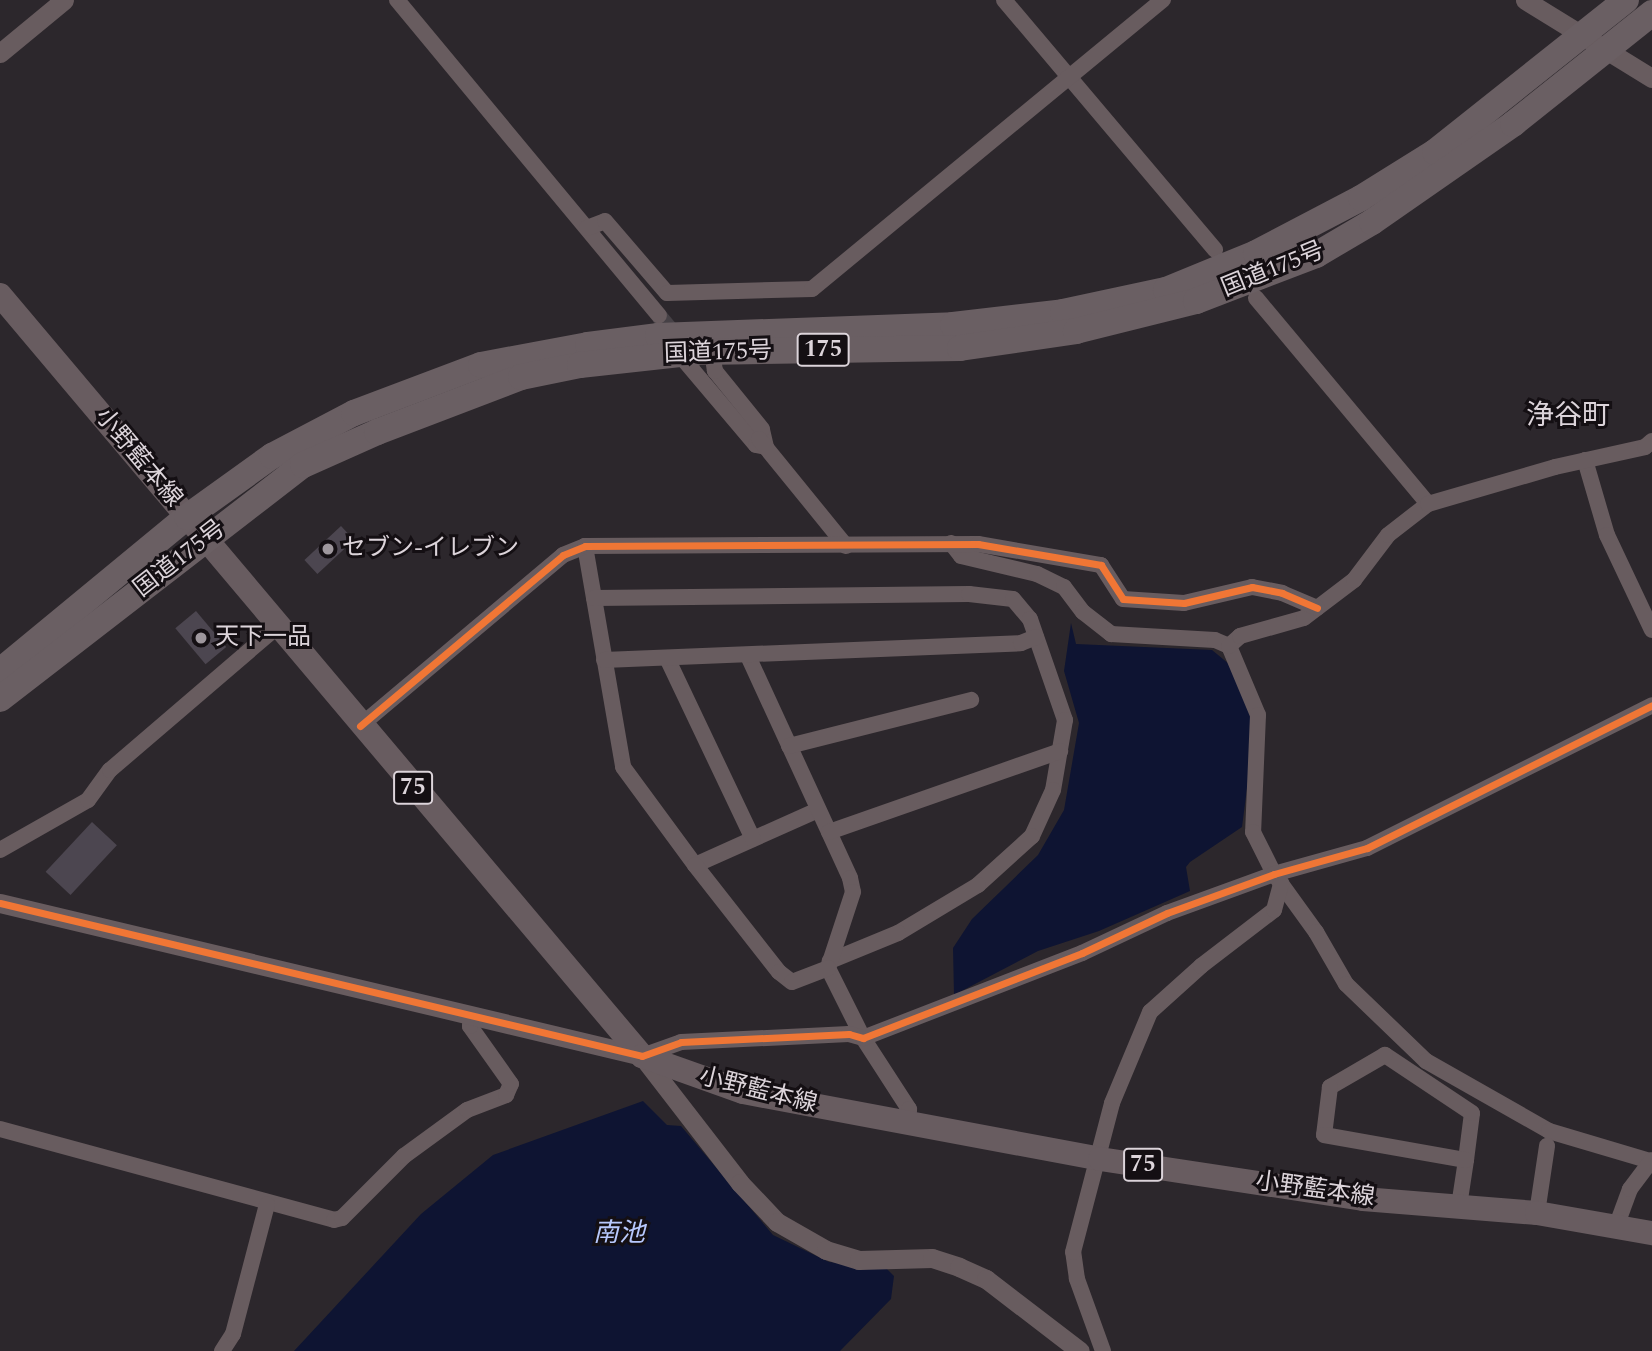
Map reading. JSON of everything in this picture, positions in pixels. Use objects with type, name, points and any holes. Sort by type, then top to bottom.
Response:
[{"type":"highway","name":"国道175号","points":[[0,671],[187,517],[272,456],[354,413],[481,365],[658,326],[708,361],[960,348],[1076,331],[1196,301],[1435,152],[1626,0]]},
{"type":"highway","name":"国道175号","points":[[0,699],[303,465],[400,423],[521,377],[683,344],[953,325],[1036,315],[1316,256],[1372,222],[1607,51],[1652,13]]},
{"type":"main road","name":"小野藍本線","points":[[0,295],[360,726],[642,1056],[743,1092],[1100,1159],[1363,1199],[1537,1213],[1652,1233]]},
{"type":"street","points":[[0,53],[64,0]]},
{"type":"street","points":[[397,0],[587,228],[607,237],[756,445],[766,447]]},
{"type":"street","points":[[1003,0],[1155,179],[1149,184],[1312,352],[1306,358],[1428,504]]},
{"type":"street","points":[[587,228],[605,221],[667,293],[813,289],[1163,0]]},
{"type":"street","points":[[1525,0],[1652,78]]},
{"type":"street","points":[[587,228],[587,238],[658,326]]},
{"type":"street","points":[[708,361],[762,429],[766,447],[846,546]]},
{"type":"street","points":[[1229,646],[1240,636],[1276,628],[1317,608],[1354,580],[1388,535],[1428,504],[1585,460],[1644,447],[1652,441]]},
{"type":"street","points":[[1585,460],[1607,535],[1652,630]]},
{"type":"street","points":[[360,726],[563,555],[585,546],[846,546],[951,542],[1101,565],[1123,599],[1184,603],[1252,587],[1282,593],[1317,608]]},
{"type":"street","points":[[951,542],[961,556],[1037,574],[1065,587],[1083,612],[1111,634],[1215,640],[1229,646],[1258,715],[1252,832],[1278,878],[1316,932],[1346,985],[1426,1061],[1549,1131],[1651,1160],[1630,1189],[1616,1227]]},
{"type":"street","points":[[585,546],[623,767],[695,865],[792,982],[898,933],[978,885],[1012,859],[1032,836],[1053,790],[1065,720],[1030,619],[1013,599],[969,594],[594,598]]},
{"type":"street","points":[[0,850],[88,800],[110,770],[277,626]]},
{"type":"street","points":[[604,660],[1021,643],[1036,637]]},
{"type":"street","points":[[748,656],[829,832],[853,892],[829,965],[863,1038],[909,1109],[908,1124]]},
{"type":"street","points":[[667,658],[753,839]]},
{"type":"street","points":[[789,746],[971,700]]},
{"type":"street","points":[[0,903],[642,1056],[681,1042],[849,1034],[863,1038],[1082,953],[1167,913],[1367,848],[1652,705]]},
{"type":"street","points":[[829,832],[1060,751]]},
{"type":"street","points":[[695,865],[818,810]]},
{"type":"street","points":[[1103,1351],[1077,1279],[1073,1252],[1079,1216],[1100,1159],[1112,1103],[1150,1012],[1200,966],[1274,910],[1278,878]]},
{"type":"street","points":[[0,1129],[267,1204],[334,1220],[342,1218],[404,1156],[467,1110],[506,1095],[511,1084],[470,1026],[471,1017]]},
{"type":"street","points":[[1459,1206],[1466,1160],[1472,1113],[1385,1055],[1330,1087],[1324,1135],[1466,1160]]},
{"type":"street","points":[[642,1056],[740,1182],[777,1222],[826,1250],[859,1260],[932,1258],[959,1267],[986,1279],[1080,1351]]},
{"type":"street","points":[[1537,1213],[1547,1146]]},
{"type":"street","points":[[222,1351],[233,1334],[267,1204]]},
{"type":"water","points":[[1071,623],[1076,644],[1212,650],[1229,664],[1250,715],[1251,757],[1242,827],[1190,862],[1186,867],[1190,891],[1099,931],[1038,951],[954,995],[953,948],[972,919],[1038,855],[1064,810],[1079,723],[1064,671]]},
{"type":"water","name":"南池","points":[[643,1101],[667,1125],[681,1126],[773,1235],[829,1262],[885,1267],[894,1276],[891,1299],[840,1351],[294,1351],[421,1214],[493,1155]]},
{"type":"building","name":"セブン-イレブン","points":[[341,526],[354,540],[317,574],[304,560]]},
{"type":"building","name":"天下一品","points":[[196,611],[226,647],[206,664],[175,628]]},
{"type":"building","points":[[92,822],[117,845],[70,895],[46,872]]},
{"type":"tunnel","points":[[659,316],[705,371]]},
{"type":"cycle path","points":[[360,726],[563,555],[585,546],[978,544],[1101,565],[1123,599],[1184,603],[1252,587],[1282,593],[1317,608]]},
{"type":"cycle path","points":[[0,903],[642,1056],[681,1042],[849,1034],[863,1038],[1082,953],[1167,913],[1274,874],[1367,848],[1652,705]]},
{"type":"place","name":"セブン-イレブン","points":[[328,549]]},
{"type":"place","name":"天下一品","points":[[201,638]]},
{"type":"district","name":"浄谷町","points":[[1568,416]]}]
